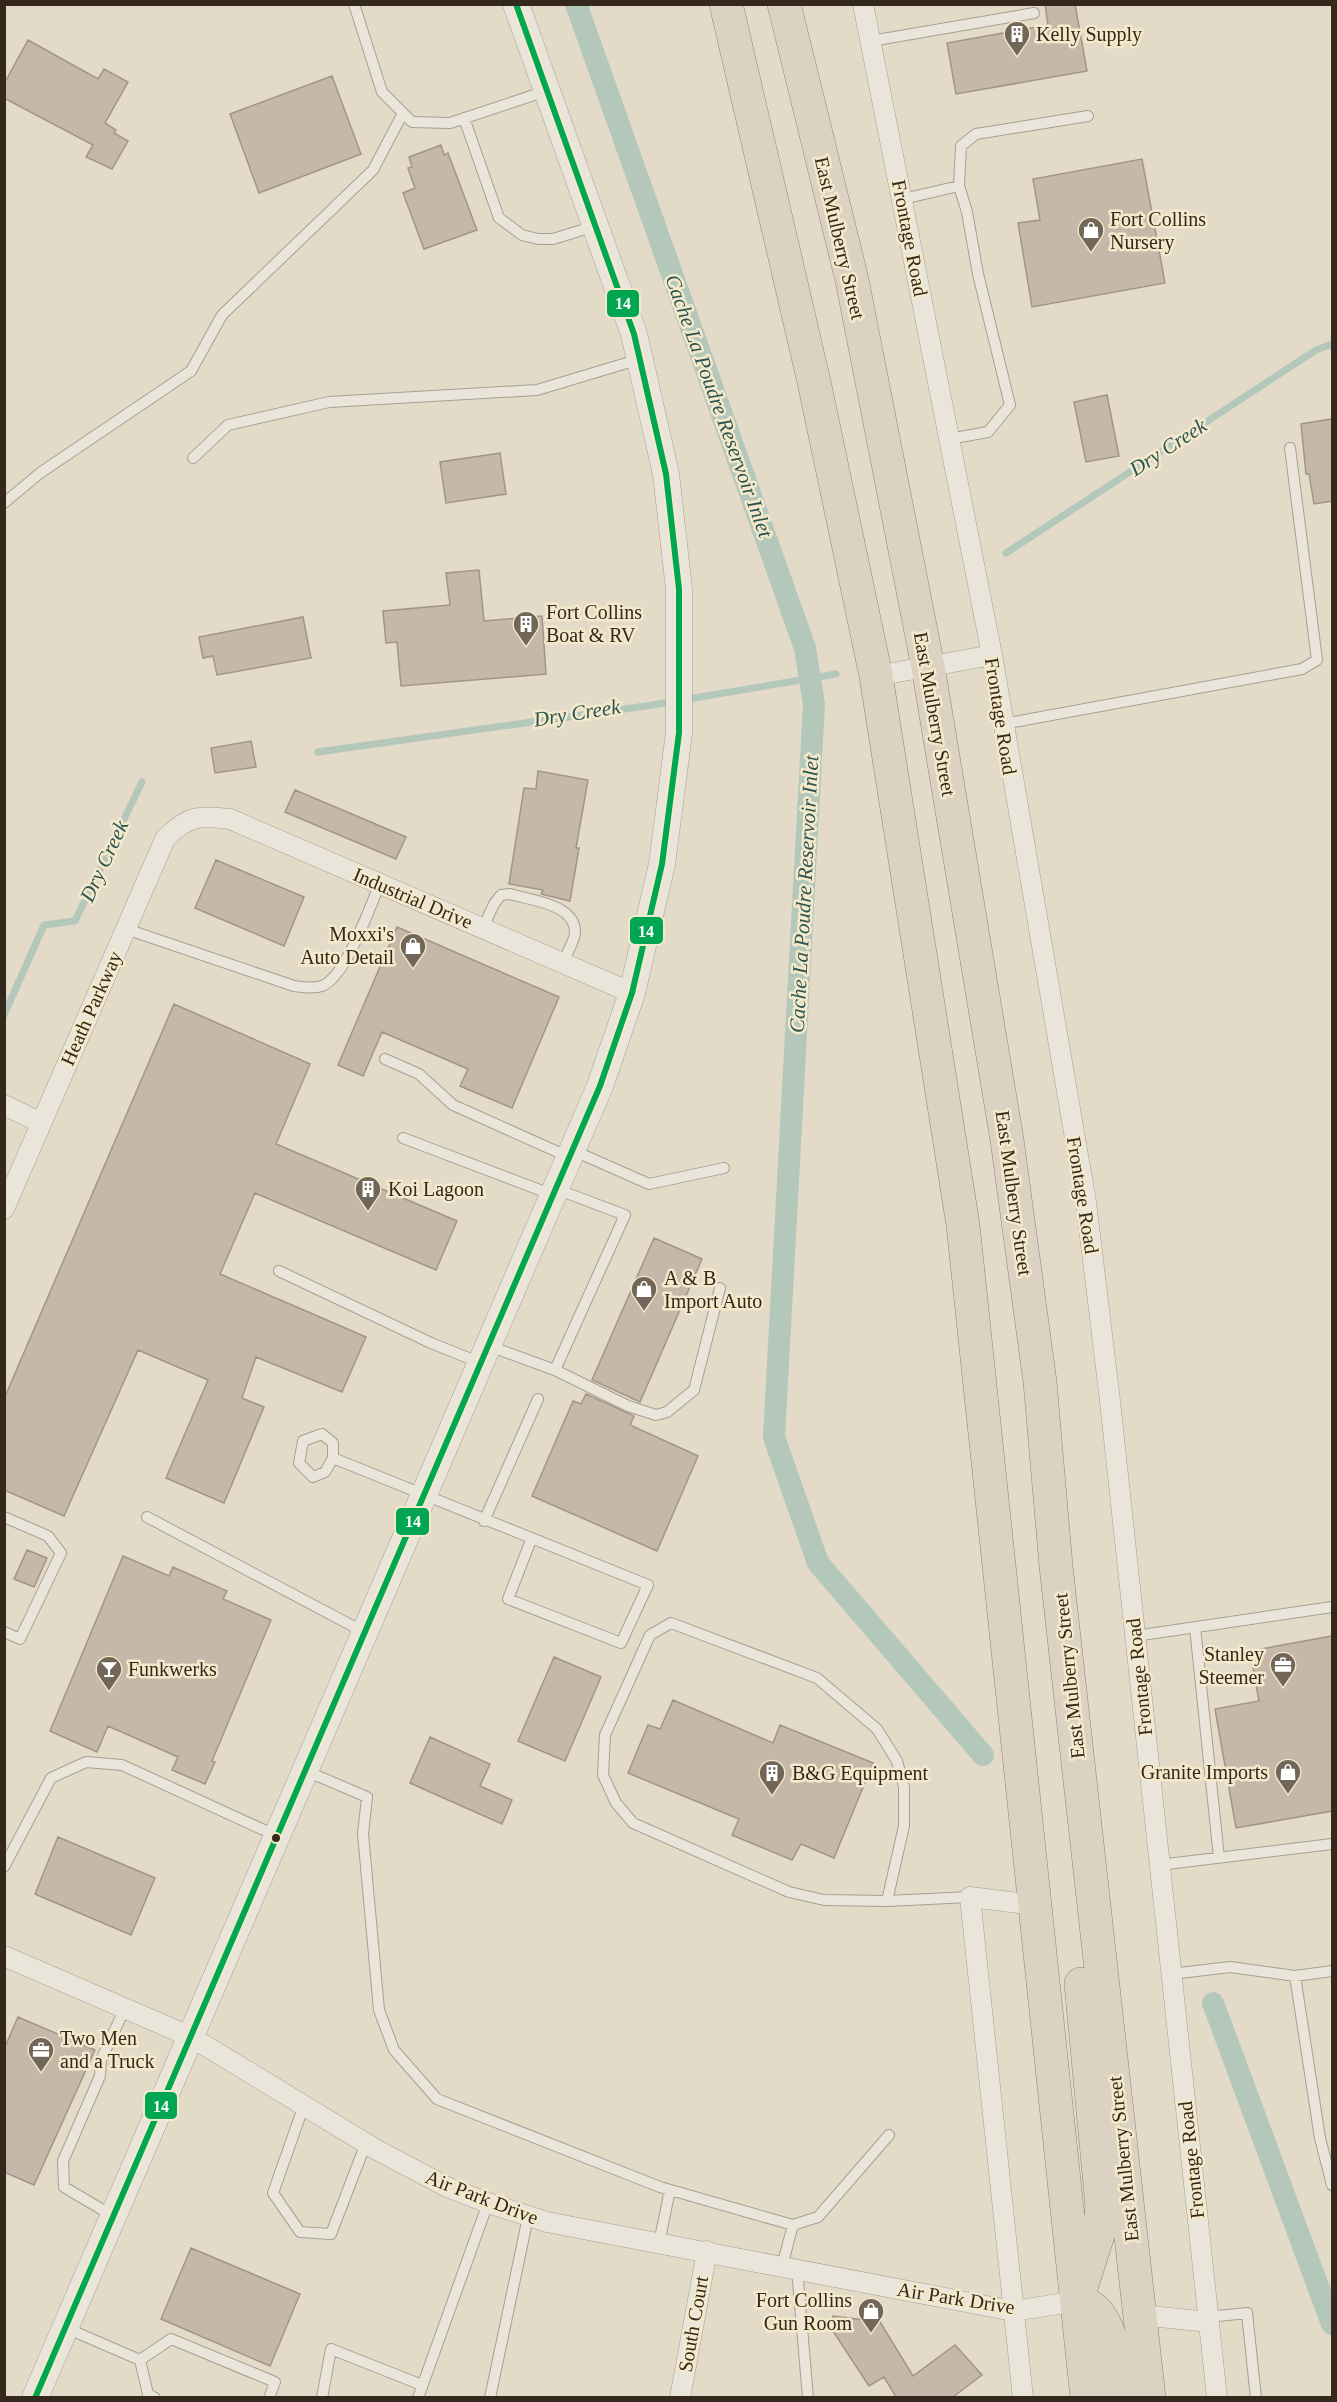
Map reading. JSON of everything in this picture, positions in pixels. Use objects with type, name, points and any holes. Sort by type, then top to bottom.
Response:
[{"type":"highway","points":[[726,4],[814,382],[876,676],[963,1225],[1087,2397]]},
{"type":"highway","name":"East Mulberry Street","points":[[784,4],[852,280],[928,667],[1008,1140],[1040,1382],[1056,1566],[1149,2397]]},
{"type":"highway","points":[[1056,1566],[1066,1831],[1102,2206],[1100,2228],[1077,2301]]},
{"type":"highway","points":[[1077,2301],[1089,2304],[1100,2313],[1107,2329],[1119,2397]]},
{"type":"street","points":[[35,2397],[600,1086],[632,993],[662,864],[679,717],[679,589],[666,474],[634,334],[516,4]]},
{"type":"street","name":"Frontage Road","points":[[863,4],[992,656],[1086,1202],[1217,2397]]},
{"type":"street","points":[[876,676],[992,656]]},
{"type":"street","name":"Industrial Drive","points":[[193,819],[205,816],[230,819],[632,993]]},
{"type":"street","name":"Heath Parkway","points":[[4,1209],[165,839],[178,825],[193,819]]},
{"type":"street","points":[[4,1105],[41,1123]]},
{"type":"street","points":[[1023,2397],[970,1897],[1036,1905]]},
{"type":"street","name":"Air Park Drive","points":[[4,1956],[191,2037],[366,2143],[447,2187],[528,2217],[1013,2311],[1077,2301]]},
{"type":"street","name":"South Court","points":[[680,2397],[707,2251]]},
{"type":"street","points":[[1141,2315],[1208,2320]]},
{"type":"lane","points":[[354,4],[382,92],[412,122],[450,123],[547,91]]},
{"type":"lane","points":[[871,41],[1034,13]]},
{"type":"lane","points":[[4,503],[40,473],[191,371],[222,315],[372,170],[403,113]]},
{"type":"lane","points":[[949,439],[988,432],[1010,405],[978,274],[968,212],[959,186],[961,146],[976,134],[1088,116]]},
{"type":"lane","points":[[464,118],[499,218],[522,235],[538,239],[552,239],[595,226]]},
{"type":"lane","points":[[903,199],[959,186]]},
{"type":"lane","points":[[192,458],[228,425],[329,402],[537,390],[640,359]]},
{"type":"lane","points":[[1003,724],[1302,669],[1317,660],[1290,448]]},
{"type":"lane","points":[[126,929],[294,986],[312,988],[324,986],[340,970],[380,884]]},
{"type":"lane","points":[[483,928],[494,904],[501,895],[510,894],[563,910],[571,917],[575,933],[563,963]]},
{"type":"lane","points":[[385,1059],[420,1074],[453,1105],[649,1184],[724,1168]]},
{"type":"lane","points":[[403,1138],[625,1215],[555,1370]]},
{"type":"lane","points":[[279,1271],[431,1343],[555,1370],[628,1406],[656,1415],[677,1407],[694,1390],[720,1288]]},
{"type":"lane","points":[[484,1521],[538,1398]]},
{"type":"lane","points":[[333,1458],[424,1497],[648,1585],[621,1643],[508,1599],[531,1540]]},
{"type":"lane","points":[[4,1517],[48,1536],[61,1553],[20,1639],[4,1632]]},
{"type":"lane","points":[[147,1517],[366,1632]]},
{"type":"lane","points":[[1134,1636],[1332,1607]]},
{"type":"lane","points":[[887,1901],[904,1826],[904,1787],[897,1761],[877,1730],[817,1678],[671,1623],[650,1635],[605,1735],[603,1775],[616,1803],[633,1823],[789,1892],[824,1900],[887,1901],[970,1897]]},
{"type":"lane","points":[[1195,1627],[1219,1858]]},
{"type":"lane","points":[[4,1867],[51,1778],[86,1762],[122,1765],[277,1837]]},
{"type":"lane","points":[[305,1771],[367,1797],[363,1834],[379,2010],[394,2050],[437,2098],[669,2190],[793,2225],[818,2217],[889,2135]]},
{"type":"lane","points":[[1159,1865],[1332,1844]]},
{"type":"lane","points":[[1171,1974],[1230,1967],[1295,1976],[1332,1971]]},
{"type":"lane","points":[[1295,1976],[1320,2138],[1332,2185]]},
{"type":"lane","points":[[114,2216],[64,2187],[63,2161],[100,2076],[101,2060],[125,2008]]},
{"type":"lane","points":[[304,2105],[273,2193],[300,2232],[331,2234],[366,2143]]},
{"type":"lane","points":[[659,2243],[669,2190]]},
{"type":"lane","points":[[417,2397],[488,2204]]},
{"type":"lane","points":[[490,2397],[528,2217]]},
{"type":"lane","points":[[793,2225],[790,2268],[808,2397]]},
{"type":"lane","points":[[1208,2320],[1247,2313],[1256,2397]]},
{"type":"lane","points":[[65,2328],[140,2360]]},
{"type":"lane","points":[[140,2360],[171,2339],[275,2382],[268,2397]]},
{"type":"lane","points":[[322,2397],[331,2349],[422,2385]]},
{"type":"lane","points":[[140,2360],[148,2394],[155,2397]]},
{"type":"building","name":"Kelly Supply","points":[[1045,4],[1075,4],[1087,71],[956,94],[947,43],[1048,25]]},
{"type":"building","points":[[28,40],[98,79],[104,69],[128,82],[105,123],[116,130],[114,133],[128,141],[112,169],[86,157],[93,145],[4,98],[4,84]]},
{"type":"building","points":[[332,76],[361,154],[259,193],[230,114]]},
{"type":"building","points":[[441,145],[444,155],[448,153],[477,230],[424,249],[403,193],[415,188],[408,168],[412,167],[409,157]]},
{"type":"building","name":"Fort Collins Nursery","points":[[1142,159],[1165,283],[1032,307],[1018,223],[1040,220],[1033,179]]},
{"type":"building","points":[[1107,395],[1119,456],[1086,462],[1074,402]]},
{"type":"building","points":[[1332,419],[1332,501],[1314,504],[1309,474],[1306,474],[1301,424]]},
{"type":"building","points":[[500,453],[506,494],[446,503],[440,462]]},
{"type":"building","points":[[479,570],[484,621],[542,616],[546,674],[401,686],[397,642],[386,643],[383,611],[450,605],[446,573]]},
{"type":"building","points":[[303,617],[311,658],[217,675],[213,656],[203,658],[199,637]]},
{"type":"building","points":[[251,741],[256,767],[215,773],[211,748]]},
{"type":"building","points":[[538,771],[588,780],[576,848],[579,848],[570,901],[541,894],[543,890],[509,884],[524,788],[536,789]]},
{"type":"building","points":[[295,790],[406,837],[396,859],[285,812]]},
{"type":"building","points":[[216,860],[304,897],[284,946],[195,908]]},
{"type":"building","points":[[397,927],[559,997],[512,1108],[460,1086],[468,1069],[382,1032],[363,1076],[338,1065]]},
{"type":"building","points":[[174,1004],[310,1064],[276,1144],[457,1221],[436,1270],[255,1193],[220,1274],[366,1337],[342,1392],[256,1357],[242,1398],[264,1407],[224,1503],[166,1478],[208,1380],[138,1350],[64,1516],[4,1490],[4,1399]]},
{"type":"building","points":[[654,1238],[702,1259],[640,1402],[592,1380]]},
{"type":"building","points":[[586,1394],[634,1416],[630,1425],[698,1456],[657,1551],[532,1496],[573,1401],[581,1404]]},
{"type":"building","points":[[27,1550],[47,1558],[34,1587],[14,1579]]},
{"type":"building","points":[[123,1556],[169,1576],[173,1567],[227,1591],[223,1599],[271,1620],[212,1761],[215,1762],[205,1784],[172,1770],[178,1757],[108,1726],[97,1752],[50,1731]]},
{"type":"building","points":[[1332,1636],[1332,1811],[1236,1828],[1215,1709],[1259,1701],[1250,1651]]},
{"type":"building","points":[[554,1657],[601,1677],[565,1761],[518,1741]]},
{"type":"building","name":"B&G Equipment","points":[[673,1700],[773,1743],[780,1725],[873,1763],[834,1858],[801,1844],[792,1860],[732,1835],[739,1819],[628,1773],[648,1725],[660,1729]]},
{"type":"building","points":[[430,1737],[490,1764],[480,1786],[512,1800],[502,1824],[410,1783]]},
{"type":"building","points":[[58,1837],[155,1878],[131,1935],[35,1894]]},
{"type":"building","points":[[18,2017],[95,2050],[34,2185],[4,2172],[4,2049]]},
{"type":"building","points":[[191,2248],[300,2294],[270,2366],[161,2319]]},
{"type":"building","points":[[833,2316],[880,2322],[913,2376],[955,2345],[982,2375],[953,2397],[896,2397],[884,2377],[869,2386],[831,2328]]},
{"type":"waterway","name":"Cache La Poudre Reservoir Inlet","points":[[576,4],[805,648],[814,704],[774,1437],[818,1563],[983,1755]]},
{"type":"waterway","name":"Dry Creek","points":[[1006,553],[1316,350],[1332,344]]},
{"type":"waterway","name":"Dry Creek","points":[[318,752],[653,705],[836,674]]},
{"type":"waterway","name":"Dry Creek","points":[[4,1015],[44,925],[75,921],[142,782]]},
{"type":"waterway","name":"Cache La Poudre Reservoir Inlet","points":[[1213,2003],[1332,2324]]},
{"type":"transit line","name":"14","points":[[35,2398],[600,1086],[632,993],[662,864],[679,733],[679,589],[666,474],[634,334],[516,4]]},
{"type":"place","name":"Kelly Supply","points":[[1017,57]]},
{"type":"place","name":"Fort Collins Nursery","points":[[1091,253]]},
{"type":"place","name":"Fort Collins Boat & RV","points":[[526,647]]},
{"type":"place","name":"Moxxi's Auto Detail","points":[[413,969]]},
{"type":"place","name":"Koi Lagoon","points":[[368,1212]]},
{"type":"place","name":"A & B Import Auto","points":[[644,1312]]},
{"type":"place","name":"Stanley Steemer","points":[[1283,1688]]},
{"type":"place","name":"Funkwerks","points":[[109,1692]]},
{"type":"place","name":"Granite Imports","points":[[1288,1795]]},
{"type":"place","name":"B&G Equipment","points":[[772,1796]]},
{"type":"place","name":"Two Men and a Truck","points":[[41,2073]]},
{"type":"place","name":"Fort Collins Gun Room","points":[[871,2334]]}]
